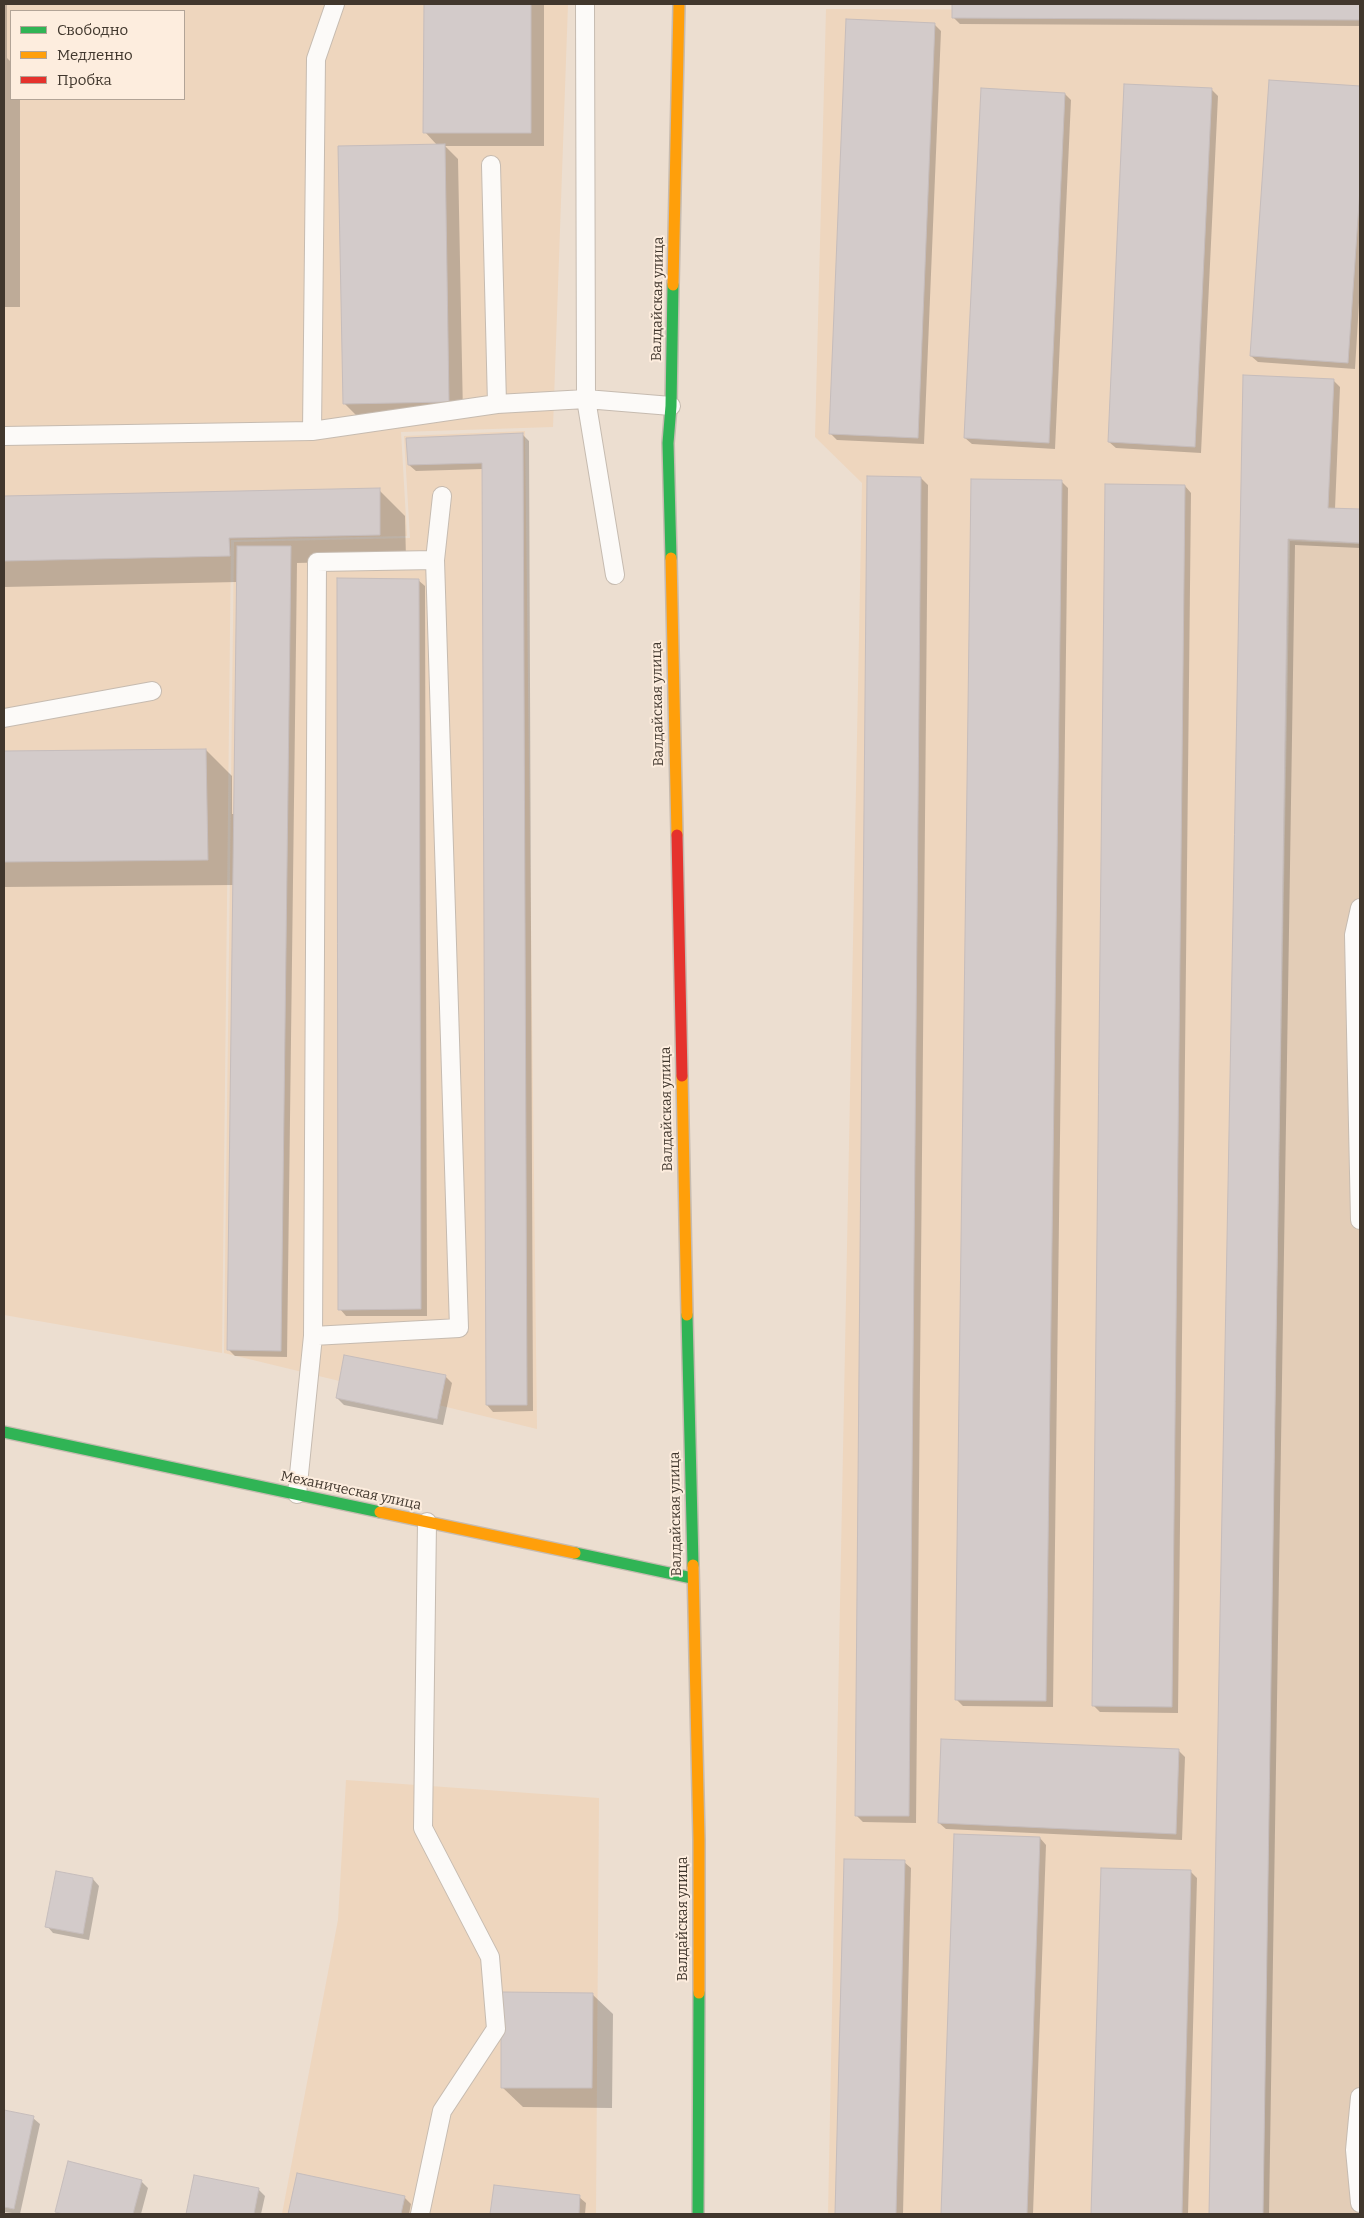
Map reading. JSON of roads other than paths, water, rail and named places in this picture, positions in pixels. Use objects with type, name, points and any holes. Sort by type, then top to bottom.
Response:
[{"type":"street","name":"Валдайская улица","points":[[680,4],[671,406],[668,443],[699,1840],[698,2214]]},
{"type":"street","name":"Механическая улица","points":[[4,1432],[692,1578]]},
{"type":"lane","points":[[312,431],[316,59],[335,4]]},
{"type":"lane","points":[[585,4],[586,399],[615,575]]},
{"type":"lane","points":[[491,165],[497,404]]},
{"type":"lane","points":[[4,436],[312,431],[497,404],[586,399],[671,406]]},
{"type":"lane","points":[[313,1336],[459,1328],[435,560],[442,496]]},
{"type":"lane","points":[[297,1494],[313,1336],[317,562],[435,560]]},
{"type":"lane","points":[[4,718],[152,691]]},
{"type":"lane","points":[[1360,908],[1354,935],[1360,1220]]},
{"type":"lane","points":[[420,2214],[442,2111],[496,2030],[490,1957],[423,1828],[427,1522]]},
{"type":"lane","points":[[1360,2098],[1355,2150],[1360,2203]]}]
